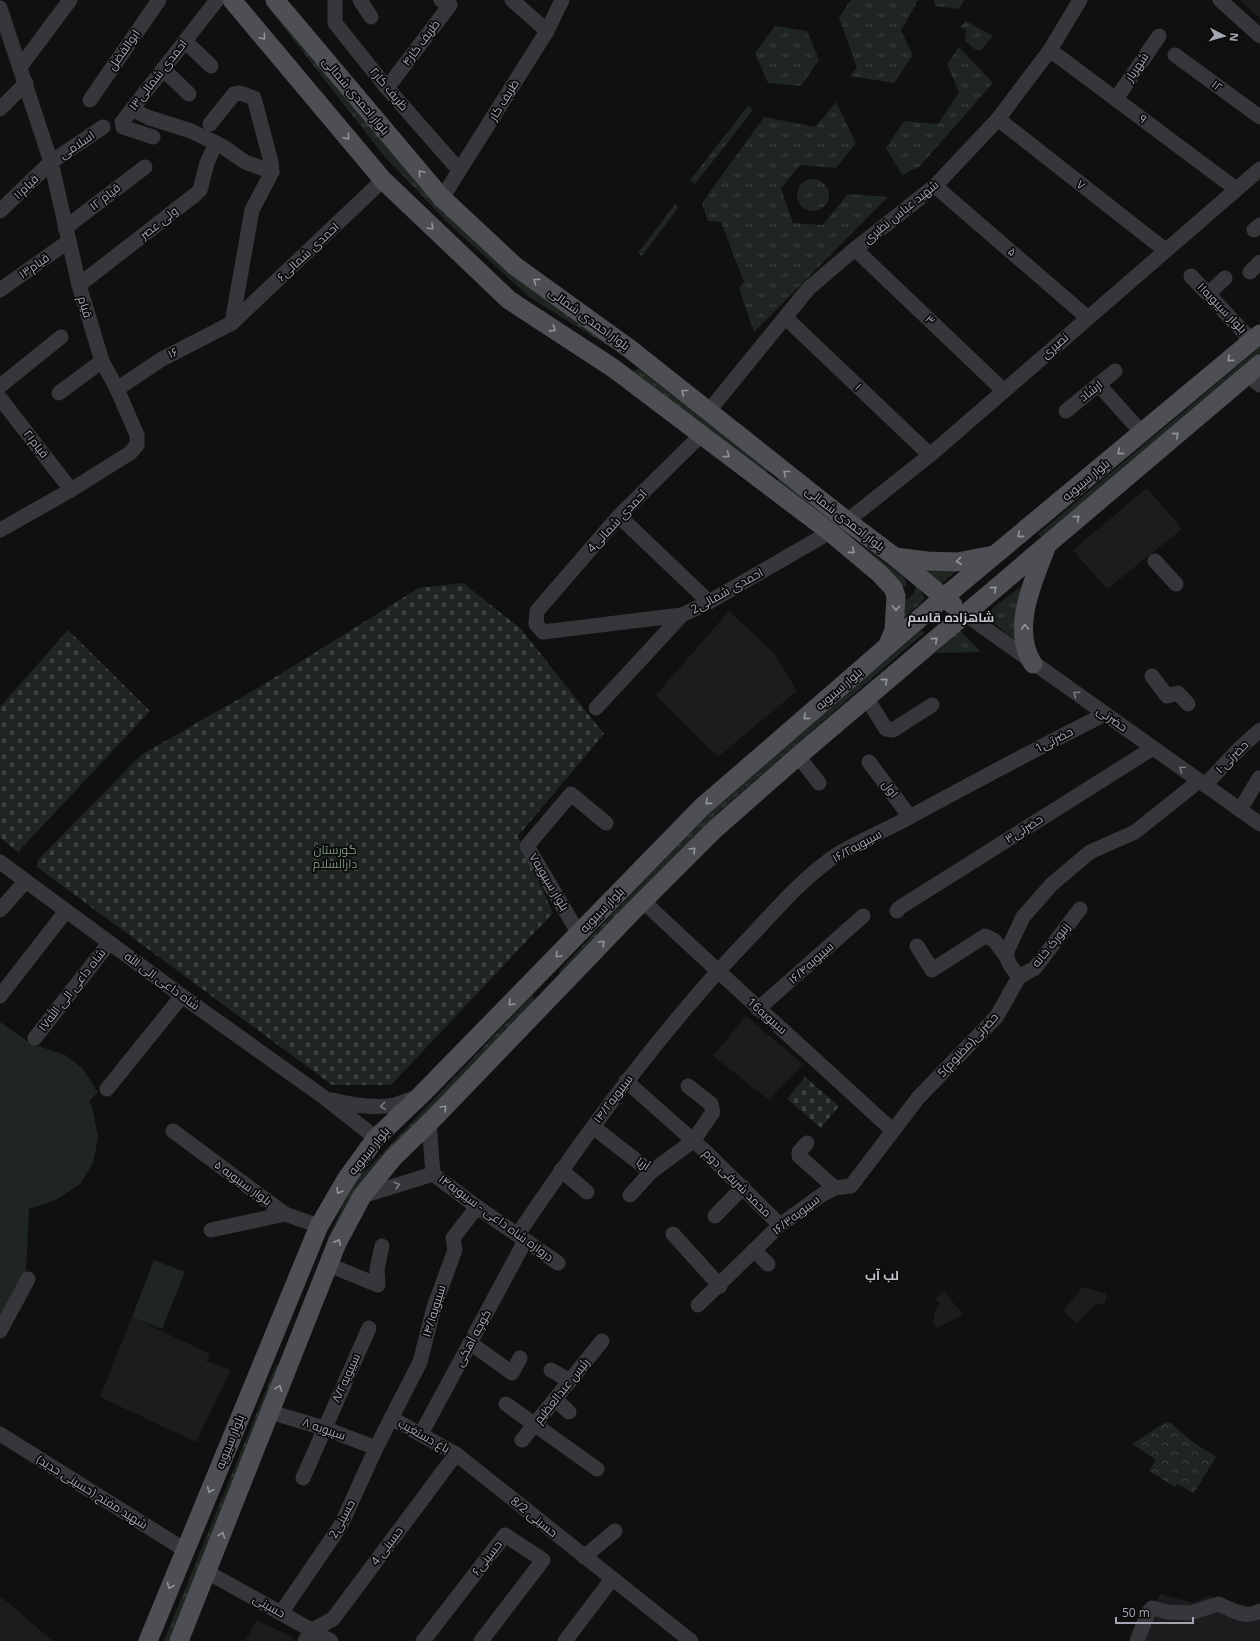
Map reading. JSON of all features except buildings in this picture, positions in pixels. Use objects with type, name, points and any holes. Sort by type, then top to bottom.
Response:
[{"type":"main road","name":"بلوار احمدی شمالی","points":[[275,0],[442,198],[515,266],[630,348],[708,412],[965,614]]},
{"type":"main road","name":"بلوار احمدی شمالی","points":[[239,2],[383,180],[509,300],[613,368],[830,532],[880,574],[893,588],[896,596],[894,630],[888,645]]},
{"type":"main road","name":"بلوار سیبویه","points":[[148,1641],[319,1226],[347,1178],[376,1138],[420,1096],[702,807],[943,598],[1256,337]]},
{"type":"main road","points":[[613,368],[630,348]]},
{"type":"main road","name":"بلوار سیبویه","points":[[179,1641],[337,1243],[362,1196],[393,1158],[715,829],[798,756],[1047,544],[1256,375]]},
{"type":"main road","points":[[1033,664],[1028,655],[1025,644],[1025,615],[1031,589],[1047,544]]},
{"type":"main road","points":[[894,557],[927,561],[957,562],[997,554]]},
{"type":"main road","points":[[538,975],[556,992]]},
{"type":"main road","points":[[280,1320],[281,1331],[287,1336],[300,1334]]},
{"type":"main road","points":[[265,1356],[277,1353],[285,1358],[287,1367]]},
{"type":"street","points":[[20,68],[70,0]]},
{"type":"street","name":"ابوالفضل","points":[[90,100],[159,0]]},
{"type":"street","name":"احمدی شمالی۱۳","points":[[153,137],[123,127],[122,122],[217,0]]},
{"type":"street","name":"۲ظریف کار","points":[[335,0],[335,23],[387,88],[459,170]]},
{"type":"street","points":[[360,0],[371,17]]},
{"type":"street","name":"ظریف کار۴","points":[[387,88],[450,5],[441,0]]},
{"type":"street","points":[[512,0],[547,31]]},
{"type":"street","name":"ظریف کار","points":[[442,198],[547,31],[562,0]]},
{"type":"street","name":"شهید عباس نظیری","points":[[708,412],[809,288],[855,249],[935,186],[998,118],[1050,50],[1080,0]]},
{"type":"street","points":[[1220,0],[1260,36]]},
{"type":"street","name":"قیام","points":[[0,530],[71,490],[130,453],[137,445],[137,436],[117,389],[102,361],[79,286],[51,162],[34,114],[26,83],[1,14]]},
{"type":"street","name":"شهریار","points":[[1116,99],[1159,36]]},
{"type":"street","points":[[185,41],[211,66]]},
{"type":"street","name":"۹","points":[[1050,50],[1236,189]]},
{"type":"street","name":"۱۲","points":[[1175,55],[1260,117]]},
{"type":"street","points":[[163,69],[189,94]]},
{"type":"street","points":[[0,109],[26,83]]},
{"type":"street","points":[[210,124],[236,93],[251,97],[256,101],[271,162],[272,172],[252,210],[232,323]]},
{"type":"street","points":[[132,109],[146,117],[191,131],[216,143],[245,162],[272,172]]},
{"type":"street","name":"۷","points":[[998,118],[1165,250]]},
{"type":"street","name":"اسلامی","points":[[51,162],[103,127]]},
{"type":"street","name":"ولی عصر","points":[[79,286],[200,190],[207,163],[216,143]]},
{"type":"street","name":"قیام۱۱","points":[[0,211],[51,162]]},
{"type":"street","name":"قیام ۱۲","points":[[67,235],[145,167]]},
{"type":"street","name":"نصیری","points":[[847,521],[930,455],[1260,169]]},
{"type":"street","name":"احمدی شمالی۶","points":[[232,323],[383,180]]},
{"type":"street","name":"۵","points":[[935,186],[1088,318]]},
{"type":"street","name":"قیام۱۳","points":[[0,290],[67,235]]},
{"type":"street","name":"۳","points":[[855,249],[1004,391]]},
{"type":"street","name":"بلوار سیبویه۱۱","points":[[1191,276],[1208,294],[1256,337]]},
{"type":"street","points":[[1208,294],[1225,278]]},
{"type":"street","name":"۱","points":[[786,318],[930,455]]},
{"type":"street","name":"۱۶","points":[[117,389],[162,359],[232,323]]},
{"type":"street","points":[[0,386],[61,337]]},
{"type":"street","points":[[59,393],[102,361]]},
{"type":"street","name":"ارشاد","points":[[1066,411],[1115,371]]},
{"type":"street","points":[[1099,385],[1142,433]]},
{"type":"street","name":"قیام۲۱","points":[[0,398],[71,490]]},
{"type":"street","name":"4احمدی شمالی","points":[[543,632],[536,624],[537,611],[619,516],[701,435]]},
{"type":"street","points":[[619,516],[709,602]]},
{"type":"street","name":"2احمدی شمالی","points":[[543,632],[682,615],[709,602],[830,532]]},
{"type":"street","points":[[1155,561],[1176,584]]},
{"type":"street","name":"حضرتی","points":[[965,614],[1033,664],[1260,824]]},
{"type":"street","points":[[596,708],[682,615]]},
{"type":"street","points":[[1152,676],[1167,696],[1178,694],[1188,704]]},
{"type":"street","points":[[866,698],[886,729],[889,730],[893,730],[932,705]]},
{"type":"street","name":"1حضرتی","points":[[1002,766],[1105,714]]},
{"type":"street","name":"حضرتی۱۰","points":[[1202,783],[1260,730]]},
{"type":"street","name":"حضرتی۳","points":[[897,911],[899,908],[1153,748]]},
{"type":"street","points":[[798,756],[818,783]]},
{"type":"street","name":"اول","points":[[869,762],[910,817]]},
{"type":"street","name":"سیبویه۱۶/۲","points":[[717,971],[803,881],[838,854],[910,817],[1002,766]]},
{"type":"street","points":[[1240,810],[1260,779]]},
{"type":"street","points":[[1006,956],[1013,936],[1023,917],[1052,884],[1090,852],[1135,832],[1202,783]]},
{"type":"street","name":"بلوار سیبویه۷","points":[[579,934],[527,846],[571,794],[606,823]]},
{"type":"street","name":"شاه داعی الی الله","points":[[0,862],[109,943],[325,1098],[376,1138]]},
{"type":"street","points":[[0,910],[26,881]]},
{"type":"street","name":"سیبویه16","points":[[643,901],[758,1009],[802,1046],[893,1131]]},
{"type":"street","name":"زنبورک خانه","points":[[1019,977],[1035,968],[1080,909]]},
{"type":"street","points":[[0,996],[66,911]]},
{"type":"street","name":"سیبویه۱۶/۴","points":[[758,1009],[863,916]]},
{"type":"street","points":[[917,946],[932,970],[985,936],[994,940],[1019,977]]},
{"type":"street","name":"شاه داعی الی الله۱۷","points":[[35,1038],[109,943]]},
{"type":"street","name":"سیبویه۱۴/۲","points":[[521,1237],[561,1170],[626,1081],[717,971]]},
{"type":"street","name":"5حضرتی(مظلوم)","points":[[893,1131],[918,1098],[997,1016],[1019,977]]},
{"type":"street","points":[[107,1089],[182,996]]},
{"type":"street","name":"محمد شریفی دوم","points":[[626,1081],[743,1187],[780,1225]]},
{"type":"street","name":"آریا","points":[[593,1126],[651,1172],[693,1141],[713,1112],[711,1104],[688,1086]]},
{"type":"street","points":[[325,1098],[350,1105],[376,1107],[394,1105],[420,1096]]},
{"type":"street","points":[[362,1196],[433,1174],[429,1122]]},
{"type":"street","name":"بلوار سیبویه ۵","points":[[174,1131],[285,1214],[319,1226]]},
{"type":"street","name":"سیبویه۱۶/۳","points":[[698,1306],[720,1286],[780,1225],[823,1194],[835,1188],[850,1186],[893,1131]]},
{"type":"street","points":[[807,1143],[798,1152],[799,1156],[835,1188]]},
{"type":"street","points":[[561,1170],[587,1192]]},
{"type":"street","points":[[630,1195],[651,1172]]},
{"type":"street","name":"دروازه شاه داعی - سیبویه۱۴","points":[[433,1174],[558,1263]]},
{"type":"street","points":[[715,1216],[743,1187]]},
{"type":"street","name":"سیبویه۱۴/۱","points":[[391,1418],[420,1362],[434,1307],[454,1250],[453,1238],[478,1207]]},
{"type":"street","points":[[211,1230],[285,1214]]},
{"type":"street","points":[[673,1234],[720,1286]]},
{"type":"street","name":"کوچه آهکی","points":[[421,1434],[470,1344],[521,1237]]},
{"type":"street","points":[[328,1265],[378,1285],[377,1268],[382,1246]]},
{"type":"street","points":[[754,1250],[768,1264]]},
{"type":"street","points":[[0,1331],[28,1279]]},
{"type":"street","name":"سیبویه۸/۲","points":[[302,1478],[369,1328]]},
{"type":"street","name":"رئیس عبدالعظیم","points":[[522,1440],[602,1341]]},
{"type":"street","points":[[470,1344],[512,1373],[520,1358]]},
{"type":"street","points":[[551,1370],[570,1381]]},
{"type":"street","points":[[555,1399],[569,1412]]},
{"type":"street","points":[[506,1404],[598,1469]]},
{"type":"street","name":"سیبویه ۸","points":[[270,1412],[324,1428],[376,1448]]},
{"type":"street","name":"باغ دستغیب","points":[[391,1418],[456,1454]]},
{"type":"street","name":"حسینی2","points":[[281,1613],[341,1525],[391,1418]]},
{"type":"street","name":"شهید مفتح (حسینی جدید)","points":[[0,1434],[185,1550]]},
{"type":"street","name":"8/2 حسینی","points":[[456,1454],[612,1580],[691,1641]]},
{"type":"street","name":"حسینی 4","points":[[308,1636],[333,1619],[456,1454]]},
{"type":"street","points":[[584,1557],[615,1531]]},
{"type":"street","name":"حسینی۶","points":[[423,1641],[505,1535],[543,1560],[481,1641]]},
{"type":"street","name":"حسینی","points":[[207,1572],[281,1613],[308,1636],[331,1641]]},
{"type":"street","points":[[565,1641],[612,1580]]},
{"type":"street","points":[[1137,1641],[1148,1613],[1152,1608],[1167,1612],[1191,1613],[1218,1604],[1240,1614],[1255,1614],[1260,1612]]},
{"type":"shaded area","points":[[1240,0],[1260,0],[1260,18]]},
{"type":"shaded area","points":[[1147,488],[1182,529],[1107,589],[1073,550]]},
{"type":"shaded area","points":[[729,611],[774,653],[797,691],[718,757],[656,695]]},
{"type":"shaded area","points":[[746,1016],[803,1064],[769,1100],[713,1056]]},
{"type":"shaded area","points":[[1083,1287],[1107,1294],[1104,1305],[1097,1303],[1077,1323],[1063,1311]]},
{"type":"shaded area","points":[[944,1291],[963,1315],[937,1328],[933,1323],[936,1308],[940,1303],[935,1299]]},
{"type":"shaded area","points":[[132,1317],[210,1354],[206,1361],[231,1370],[196,1442],[100,1397]]},
{"type":"shaded area","points":[[1160,1594],[1193,1603],[1209,1596],[1256,1608],[1260,1606],[1260,1641],[1138,1641]]},
{"type":"shaded area","points":[[0,1596],[53,1641],[0,1641]]},
{"type":"shaded area","points":[[257,1620],[290,1636],[295,1641],[245,1641]]},
{"type":"green space","points":[[851,0],[918,0],[901,31],[913,55],[894,83],[850,76],[857,68],[839,17]]},
{"type":"green space","points":[[934,0],[964,0],[959,9],[935,6]]},
{"type":"green space","points":[[264,2],[284,21],[540,295],[615,350],[529,297],[447,222],[384,156]]},
{"type":"green space","points":[[966,21],[993,36],[981,50],[976,50],[965,41],[966,30],[960,27]]},
{"type":"green space","points":[[775,26],[807,31],[819,60],[801,86],[768,83],[755,53]]},
{"type":"green space","points":[[959,47],[993,83],[919,167],[902,175],[886,148],[904,121],[938,124],[959,92],[947,64]]},
{"type":"green space","points":[[836,102],[856,143],[836,168],[800,165],[781,189],[793,223],[823,225],[848,194],[888,197],[754,332],[739,288],[744,282],[721,222],[708,221],[702,203],[764,117],[815,127]]},
{"type":"green space","points":[[748,106],[753,110],[695,184],[690,180]]},
{"type":"green space","points":[[813,179],[824,184],[829,195],[824,206],[813,211],[802,206],[797,195],[802,184]]},
{"type":"green space","points":[[675,204],[678,208],[642,256],[638,253]]},
{"type":"green space","points":[[1260,347],[1260,355],[1041,537],[1038,534]]},
{"type":"green space","points":[[639,369],[769,470],[765,474],[633,371]]},
{"type":"green space","points":[[780,478],[855,540],[902,576],[906,581],[906,586],[903,588],[778,481]]},
{"type":"green space","points":[[959,568],[939,586],[918,570]]},
{"type":"green space","points":[[1029,580],[1017,642],[984,615]]},
{"type":"green space","name":"گورستان دارالسلام","points":[[463,583],[521,629],[604,734],[518,836],[553,913],[391,1085],[332,1085],[37,867],[38,860],[141,755],[261,686],[419,588]]},
{"type":"green space","points":[[917,584],[925,599],[899,622],[899,599],[909,599]]},
{"type":"green space","points":[[68,630],[150,711],[18,852],[0,838],[0,707]]},
{"type":"green space","points":[[922,630],[924,633],[715,815],[561,974],[559,971],[649,875],[712,811]]},
{"type":"green space","points":[[960,630],[981,652],[936,653]]},
{"type":"green space","points":[[532,996],[535,1000],[357,1187],[294,1330],[329,1236],[354,1183]]},
{"type":"green space","points":[[0,1022],[30,1043],[65,1055],[82,1068],[98,1092],[89,1101],[93,1110],[98,1138],[93,1163],[80,1184],[56,1200],[29,1209],[26,1274],[0,1325]]},
{"type":"green space","points":[[805,1077],[839,1106],[821,1128],[787,1099]]},
{"type":"green space","points":[[154,1260],[185,1272],[162,1329],[132,1317]]},
{"type":"green space","points":[[276,1365],[281,1367],[169,1641],[164,1641]]},
{"type":"green space","points":[[1166,1422],[1171,1423],[1190,1440],[1216,1457],[1194,1493],[1177,1484],[1175,1487],[1149,1471],[1156,1460],[1132,1444]]},
{"type":"district","name":"شاهزاده قاسم","points":[[951,617]]},
{"type":"district","name":"لب آب","points":[[882,1275]]}]
